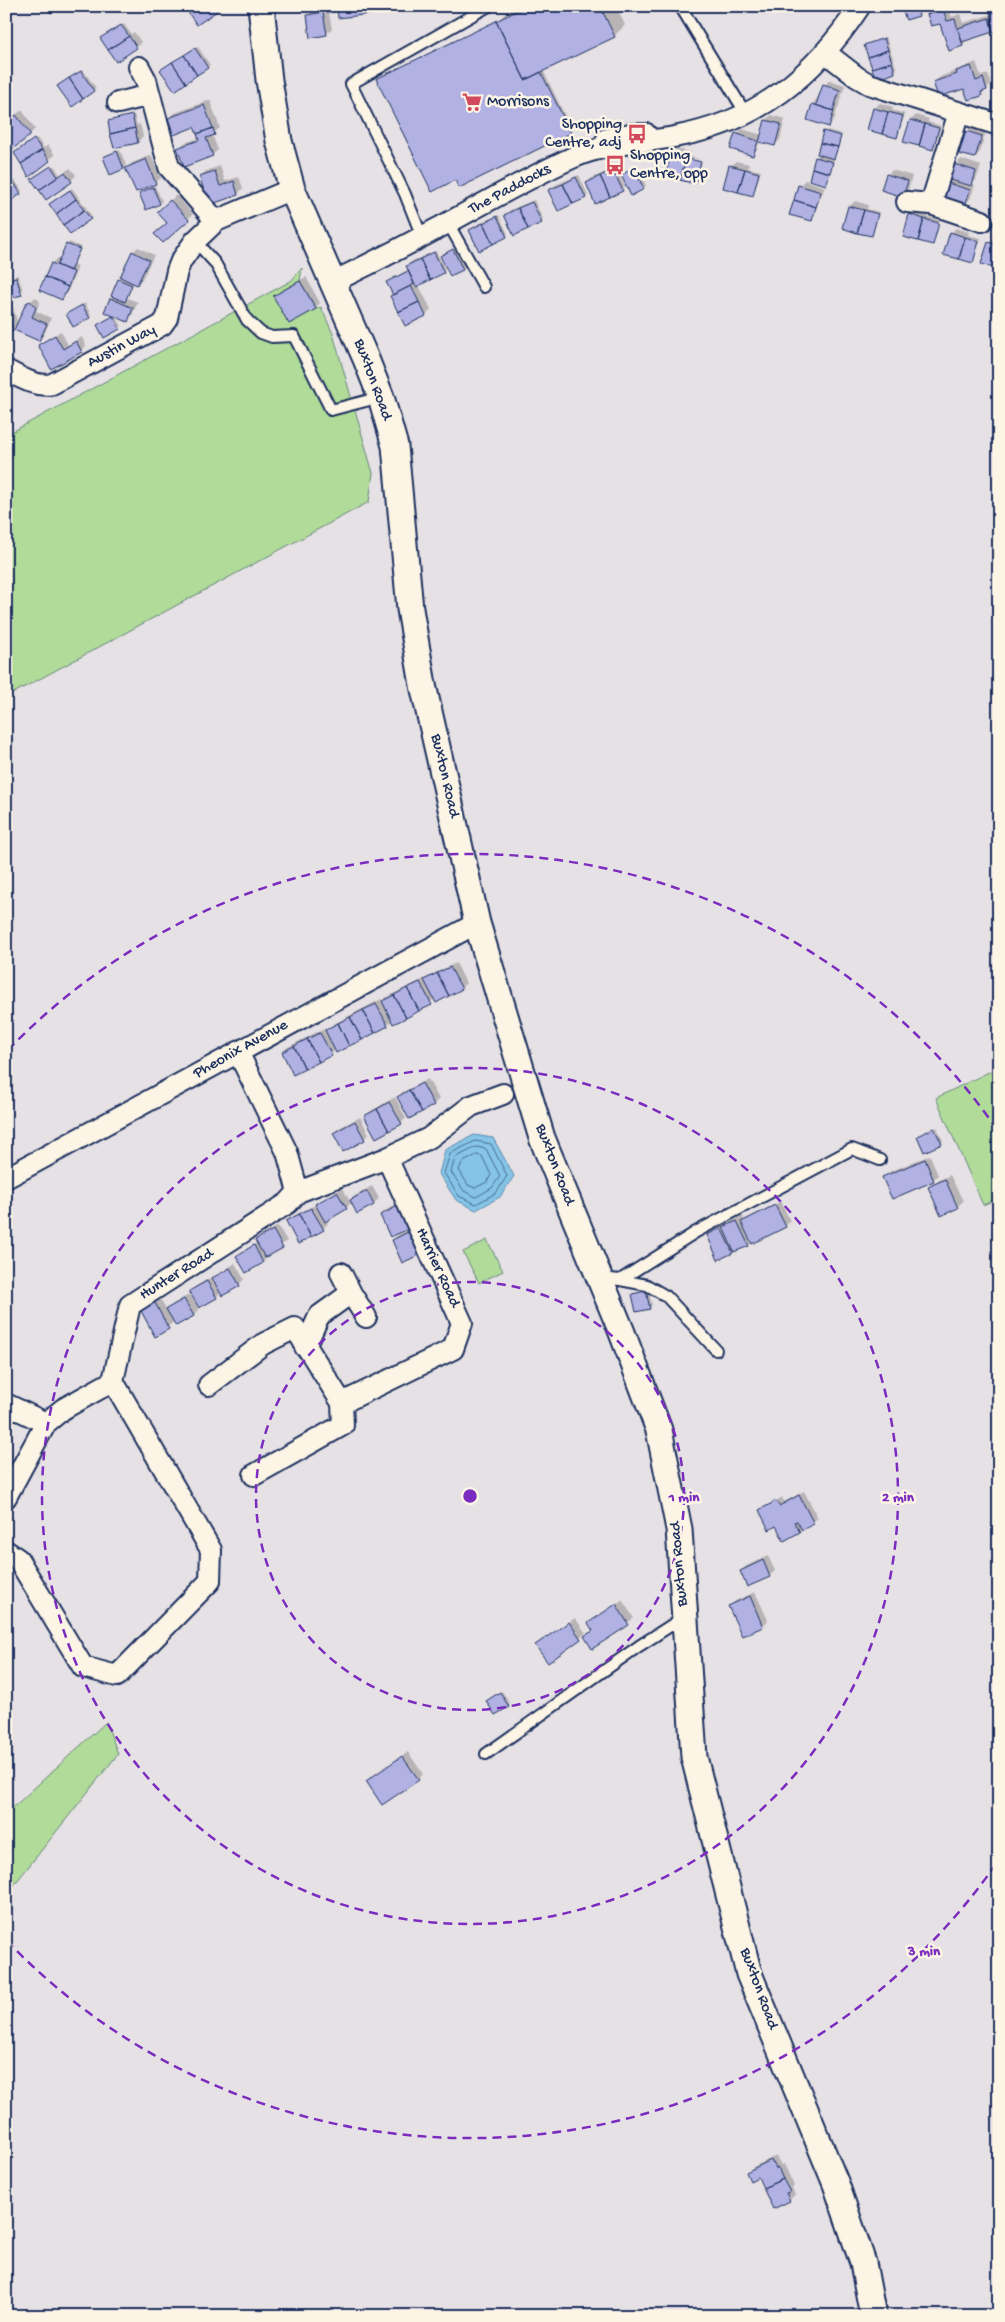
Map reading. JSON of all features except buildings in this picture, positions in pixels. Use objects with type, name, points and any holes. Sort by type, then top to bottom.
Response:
[{"type":"street","name":"Buxton Road","points":[[261,6],[269,80],[279,141],[292,189],[381,397],[394,446],[410,609],[423,685],[477,922],[542,1138],[610,1279],[659,1430],[679,1529],[694,1757],[749,1974],[836,2184],[864,2264],[873,2316]]},
{"type":"street","name":"The Paddocks","points":[[333,282],[422,237],[513,186],[576,156],[598,149],[703,130],[746,114],[771,100],[793,84],[826,53],[860,6]]},
{"type":"street","points":[[826,53],[869,84],[999,125]]},
{"type":"street","points":[[139,67],[150,95],[169,167],[216,221]]},
{"type":"street","points":[[118,103],[150,95]]},
{"type":"street","points":[[931,204],[959,112]]},
{"type":"street","name":"Austin Way","points":[[6,370],[36,384],[45,386],[52,384],[162,325],[167,318],[181,260],[195,241],[216,221],[292,189]]},
{"type":"street","points":[[907,202],[931,204],[982,221]]},
{"type":"street","name":"Pheonix Avenue","points":[[6,1178],[477,922]]},
{"type":"street","points":[[238,1052],[287,1152],[298,1192],[387,1158],[429,1138],[470,1106],[503,1094]]},
{"type":"street","name":"Harrier Road","points":[[342,1403],[453,1349],[462,1323],[387,1158]]},
{"type":"street","name":"Hunter Road","points":[[113,1382],[130,1305],[288,1203],[298,1192]]},
{"type":"street","points":[[341,1273],[366,1317]]},
{"type":"street","points":[[305,1347],[319,1316],[351,1293]]},
{"type":"street","points":[[209,1386],[262,1344],[295,1328],[305,1347],[342,1403],[343,1425],[254,1475]]},
{"type":"street","points":[[6,1497],[46,1423],[63,1409],[113,1382],[211,1550],[210,1581],[117,1676],[83,1666],[18,1559],[6,1551]]},
{"type":"street","points":[[6,1404],[46,1423]]},
{"type":"lane","points":[[422,237],[405,194],[351,84],[490,6]]},
{"type":"lane","points":[[680,6],[746,114]]},
{"type":"lane","points":[[448,223],[484,287]]},
{"type":"lane","points":[[195,241],[215,263],[247,320],[262,333],[272,337],[294,336],[331,410],[381,397]]},
{"type":"lane","points":[[610,1279],[852,1149],[880,1160]]},
{"type":"lane","points":[[610,1279],[647,1285],[666,1296],[716,1350]]},
{"type":"lane","points":[[486,1754],[639,1646],[685,1617]]},
{"type":"green space","points":[[302,268],[300,281],[316,309],[321,307],[333,334],[373,473],[369,502],[6,697],[6,435],[291,281]]},
{"type":"green space","points":[[999,1067],[999,1198],[983,1205],[936,1098]]},
{"type":"green space","points":[[487,1240],[503,1271],[479,1283],[463,1252]]},
{"type":"green space","points":[[106,1722],[118,1754],[6,1895],[6,1814]]},
{"type":"water","points":[[474,1135],[493,1138],[514,1176],[500,1197],[476,1210],[456,1200],[439,1174],[445,1150]]},
{"type":"place","name":"Morrisons","points":[[472,102]]},
{"type":"place","name":"Shopping Centre, adj","points":[[637,134]]},
{"type":"place","name":"Shopping Centre, opp","points":[[615,165]]}]
